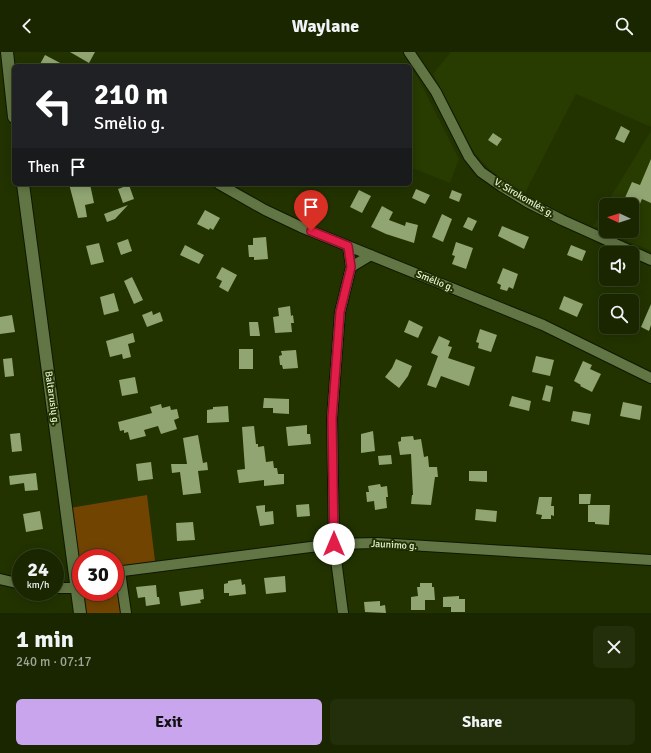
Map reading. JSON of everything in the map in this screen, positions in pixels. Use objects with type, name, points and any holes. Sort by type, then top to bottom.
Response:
[{"type":"main road","points":[[4,59],[12,105]]},
{"type":"main road","name":"Baltarusių g.","points":[[23,186],[74,549]]},
{"type":"main road","name":"Baltarusių g.","points":[[79,601],[80,613]]},
{"type":"street","name":"V. Sirokomlės g.","points":[[409,52],[436,92],[469,157],[481,172],[527,202],[562,220],[651,260]]},
{"type":"street","name":"Smėlio g.","points":[[223,186],[265,210],[348,246],[539,324],[651,378]]},
{"type":"street","points":[[343,613],[334,544],[332,418],[340,312],[351,267],[348,246]]},
{"type":"street","points":[[351,267],[371,255]]},
{"type":"street","name":"Jaunimo g.","points":[[124,571],[334,544],[377,543],[651,560]]},
{"type":"street","points":[[0,579],[12,582]]},
{"type":"street","points":[[123,601],[126,613]]},
{"type":"shaded area","points":[[451,52],[651,52],[651,127],[576,94],[524,195],[491,171],[474,153],[433,74]]},
{"type":"shaded area","points":[[412,70],[418,78],[459,159],[450,183],[412,168]]},
{"type":"shaded area","points":[[651,131],[651,251],[621,238],[639,238],[639,198],[610,198]]},
{"type":"shaded area","points":[[599,216],[599,229],[593,226]]},
{"type":"shaded area","points":[[147,495],[155,561],[124,566],[124,549],[77,549],[70,508]]},
{"type":"shaded area","points":[[84,601],[119,601],[121,613],[86,613]]},
{"type":"building","points":[[70,52],[95,52],[89,63]]},
{"type":"building","points":[[45,55],[62,64],[40,64]]},
{"type":"building","points":[[621,126],[630,131],[624,143],[615,139]]},
{"type":"building","points":[[493,133],[502,139],[497,146],[488,140]]},
{"type":"building","points":[[651,159],[651,203],[642,199],[639,206],[639,198],[625,198],[632,182],[640,185]]},
{"type":"building","points":[[70,186],[90,186],[94,203],[85,205],[87,217],[78,218]]},
{"type":"building","points":[[129,186],[134,199],[123,203],[118,189]]},
{"type":"building","points":[[416,189],[430,195],[425,204],[412,198]]},
{"type":"building","points":[[359,190],[371,196],[362,213],[350,207]]},
{"type":"building","points":[[452,190],[462,194],[459,202],[449,198]]},
{"type":"building","points":[[128,205],[115,219],[107,222],[104,214]]},
{"type":"building","points":[[382,206],[393,212],[389,220],[405,226],[406,222],[418,225],[414,243],[386,234],[371,227]]},
{"type":"building","points":[[205,210],[220,218],[213,230],[210,228],[209,230],[197,224]]},
{"type":"building","points":[[442,214],[452,219],[443,242],[432,237]]},
{"type":"building","points":[[468,217],[477,221],[472,231],[463,227]]},
{"type":"building","points":[[502,226],[529,237],[524,249],[498,236]]},
{"type":"building","points":[[266,237],[268,259],[254,260],[254,257],[249,257],[248,245],[253,245],[253,238]]},
{"type":"building","points":[[128,239],[132,251],[121,255],[117,243]]},
{"type":"building","points":[[456,242],[473,248],[466,269],[452,264],[455,256],[452,255]]},
{"type":"building","points":[[99,243],[104,262],[91,265],[86,246]]},
{"type":"building","points":[[185,245],[204,255],[199,264],[180,255]]},
{"type":"building","points":[[571,245],[586,251],[582,261],[567,255]]},
{"type":"building","points":[[222,267],[237,275],[228,292],[219,287],[222,281],[216,278]]},
{"type":"building","points":[[503,268],[518,274],[513,289],[509,287],[507,291],[500,289],[501,285],[497,283]]},
{"type":"building","points":[[132,277],[143,300],[134,304],[124,281]]},
{"type":"building","points":[[114,293],[119,311],[104,315],[100,297]]},
{"type":"building","points":[[564,296],[583,304],[577,317],[559,309]]},
{"type":"building","points":[[651,304],[651,325],[649,331],[641,327]]},
{"type":"building","points":[[290,306],[291,316],[293,315],[294,323],[291,323],[292,332],[275,333],[273,317],[279,316],[278,308]]},
{"type":"building","points":[[152,311],[153,315],[160,312],[163,321],[147,327],[142,315]]},
{"type":"building","points":[[12,315],[15,332],[0,334],[0,317]]},
{"type":"building","points":[[409,320],[423,327],[418,338],[404,332]]},
{"type":"building","points":[[249,322],[258,322],[260,336],[250,336]]},
{"type":"building","points":[[480,329],[497,335],[491,352],[478,348],[479,343],[476,342]]},
{"type":"building","points":[[133,333],[135,342],[128,344],[131,357],[123,359],[122,354],[110,357],[106,341]]},
{"type":"building","points":[[439,336],[450,341],[448,346],[452,347],[448,358],[475,367],[469,386],[441,376],[436,388],[427,385],[438,356],[431,353]]},
{"type":"building","points":[[239,349],[253,349],[253,369],[239,369]]},
{"type":"building","points":[[296,350],[298,368],[283,369],[282,365],[280,365],[279,356],[282,355],[281,351]]},
{"type":"building","points":[[536,356],[554,360],[550,376],[532,372]]},
{"type":"building","points":[[12,358],[14,376],[5,377],[3,359]]},
{"type":"building","points":[[396,359],[412,366],[408,376],[399,388],[385,377],[392,368]]},
{"type":"building","points":[[583,361],[592,365],[590,369],[601,374],[592,392],[574,381]]},
{"type":"building","points":[[135,377],[138,393],[122,396],[119,380]]},
{"type":"building","points":[[546,385],[553,387],[550,402],[542,400]]},
{"type":"building","points":[[512,396],[531,401],[529,411],[509,406]]},
{"type":"building","points":[[264,398],[289,399],[289,414],[273,413],[273,408],[263,408]]},
{"type":"building","points":[[623,402],[642,406],[640,420],[620,416]]},
{"type":"building","points":[[161,404],[162,408],[170,406],[171,410],[177,409],[179,418],[174,420],[177,429],[161,434],[158,426],[144,430],[146,436],[130,440],[128,432],[124,433],[124,430],[120,431],[118,422],[152,413],[150,407]]},
{"type":"building","points":[[228,406],[229,422],[207,423],[207,410],[213,409],[213,407]]},
{"type":"building","points":[[573,411],[591,414],[589,425],[571,421]]},
{"type":"building","points":[[307,425],[307,434],[310,434],[311,444],[288,446],[286,427]]},
{"type":"building","points":[[254,426],[256,444],[258,444],[258,447],[264,446],[266,462],[273,461],[274,468],[277,468],[278,474],[284,474],[284,484],[264,486],[264,480],[239,483],[237,470],[245,469],[242,427]]},
{"type":"building","points":[[373,431],[375,451],[361,453],[361,434]]},
{"type":"building","points":[[20,433],[22,451],[12,452],[10,434]]},
{"type":"building","points":[[198,435],[203,463],[207,462],[208,470],[198,471],[201,493],[183,495],[180,472],[172,473],[171,464],[187,464],[183,438]]},
{"type":"building","points":[[413,436],[414,440],[421,439],[424,457],[428,456],[429,467],[437,467],[438,477],[435,477],[431,505],[411,504],[413,495],[411,454],[400,455],[398,442],[401,441],[401,437]]},
{"type":"building","points":[[391,455],[392,464],[379,465],[378,456]]},
{"type":"building","points":[[151,462],[153,479],[138,481],[136,464]]},
{"type":"building","points":[[469,471],[487,471],[487,482],[469,481]]},
{"type":"building","points":[[36,473],[38,490],[25,491],[24,483],[10,485],[9,476]]},
{"type":"building","points":[[380,484],[381,487],[387,486],[387,508],[375,510],[374,501],[367,502],[366,492],[369,492],[368,486]]},
{"type":"building","points":[[579,494],[591,494],[590,504],[579,504]]},
{"type":"building","points":[[539,497],[552,497],[551,506],[554,506],[554,516],[551,515],[551,519],[541,519],[542,515],[536,514]]},
{"type":"building","points":[[309,504],[310,516],[297,517],[296,505]]},
{"type":"building","points":[[265,505],[265,512],[273,511],[274,524],[260,526],[256,506]]},
{"type":"building","points":[[588,505],[610,505],[609,525],[588,522]]},
{"type":"building","points":[[476,509],[497,511],[496,522],[475,520]]},
{"type":"building","points":[[40,511],[43,529],[26,532],[23,514]]},
{"type":"building","points":[[193,522],[195,540],[177,541],[176,523]]},
{"type":"building","points":[[285,576],[286,592],[266,594],[264,578]]},
{"type":"building","points":[[241,579],[242,585],[245,584],[246,594],[229,596],[229,593],[224,593],[224,584],[228,583],[228,581]]},
{"type":"building","points":[[420,583],[432,583],[432,587],[434,587],[435,600],[425,600],[425,610],[411,610],[411,597],[418,596],[417,587],[420,587]]},
{"type":"building","points":[[156,585],[157,597],[159,597],[160,604],[146,606],[145,597],[138,598],[136,587]]},
{"type":"building","points":[[203,589],[204,599],[200,600],[201,603],[181,606],[179,592]]},
{"type":"building","points":[[459,596],[459,599],[465,599],[465,612],[451,612],[451,607],[443,607],[443,597]]},
{"type":"building","points":[[380,601],[380,606],[385,605],[386,613],[365,612],[364,602]]},
{"type":"route","points":[[311,231],[348,246],[351,267],[340,312],[332,418],[334,544]]}]
